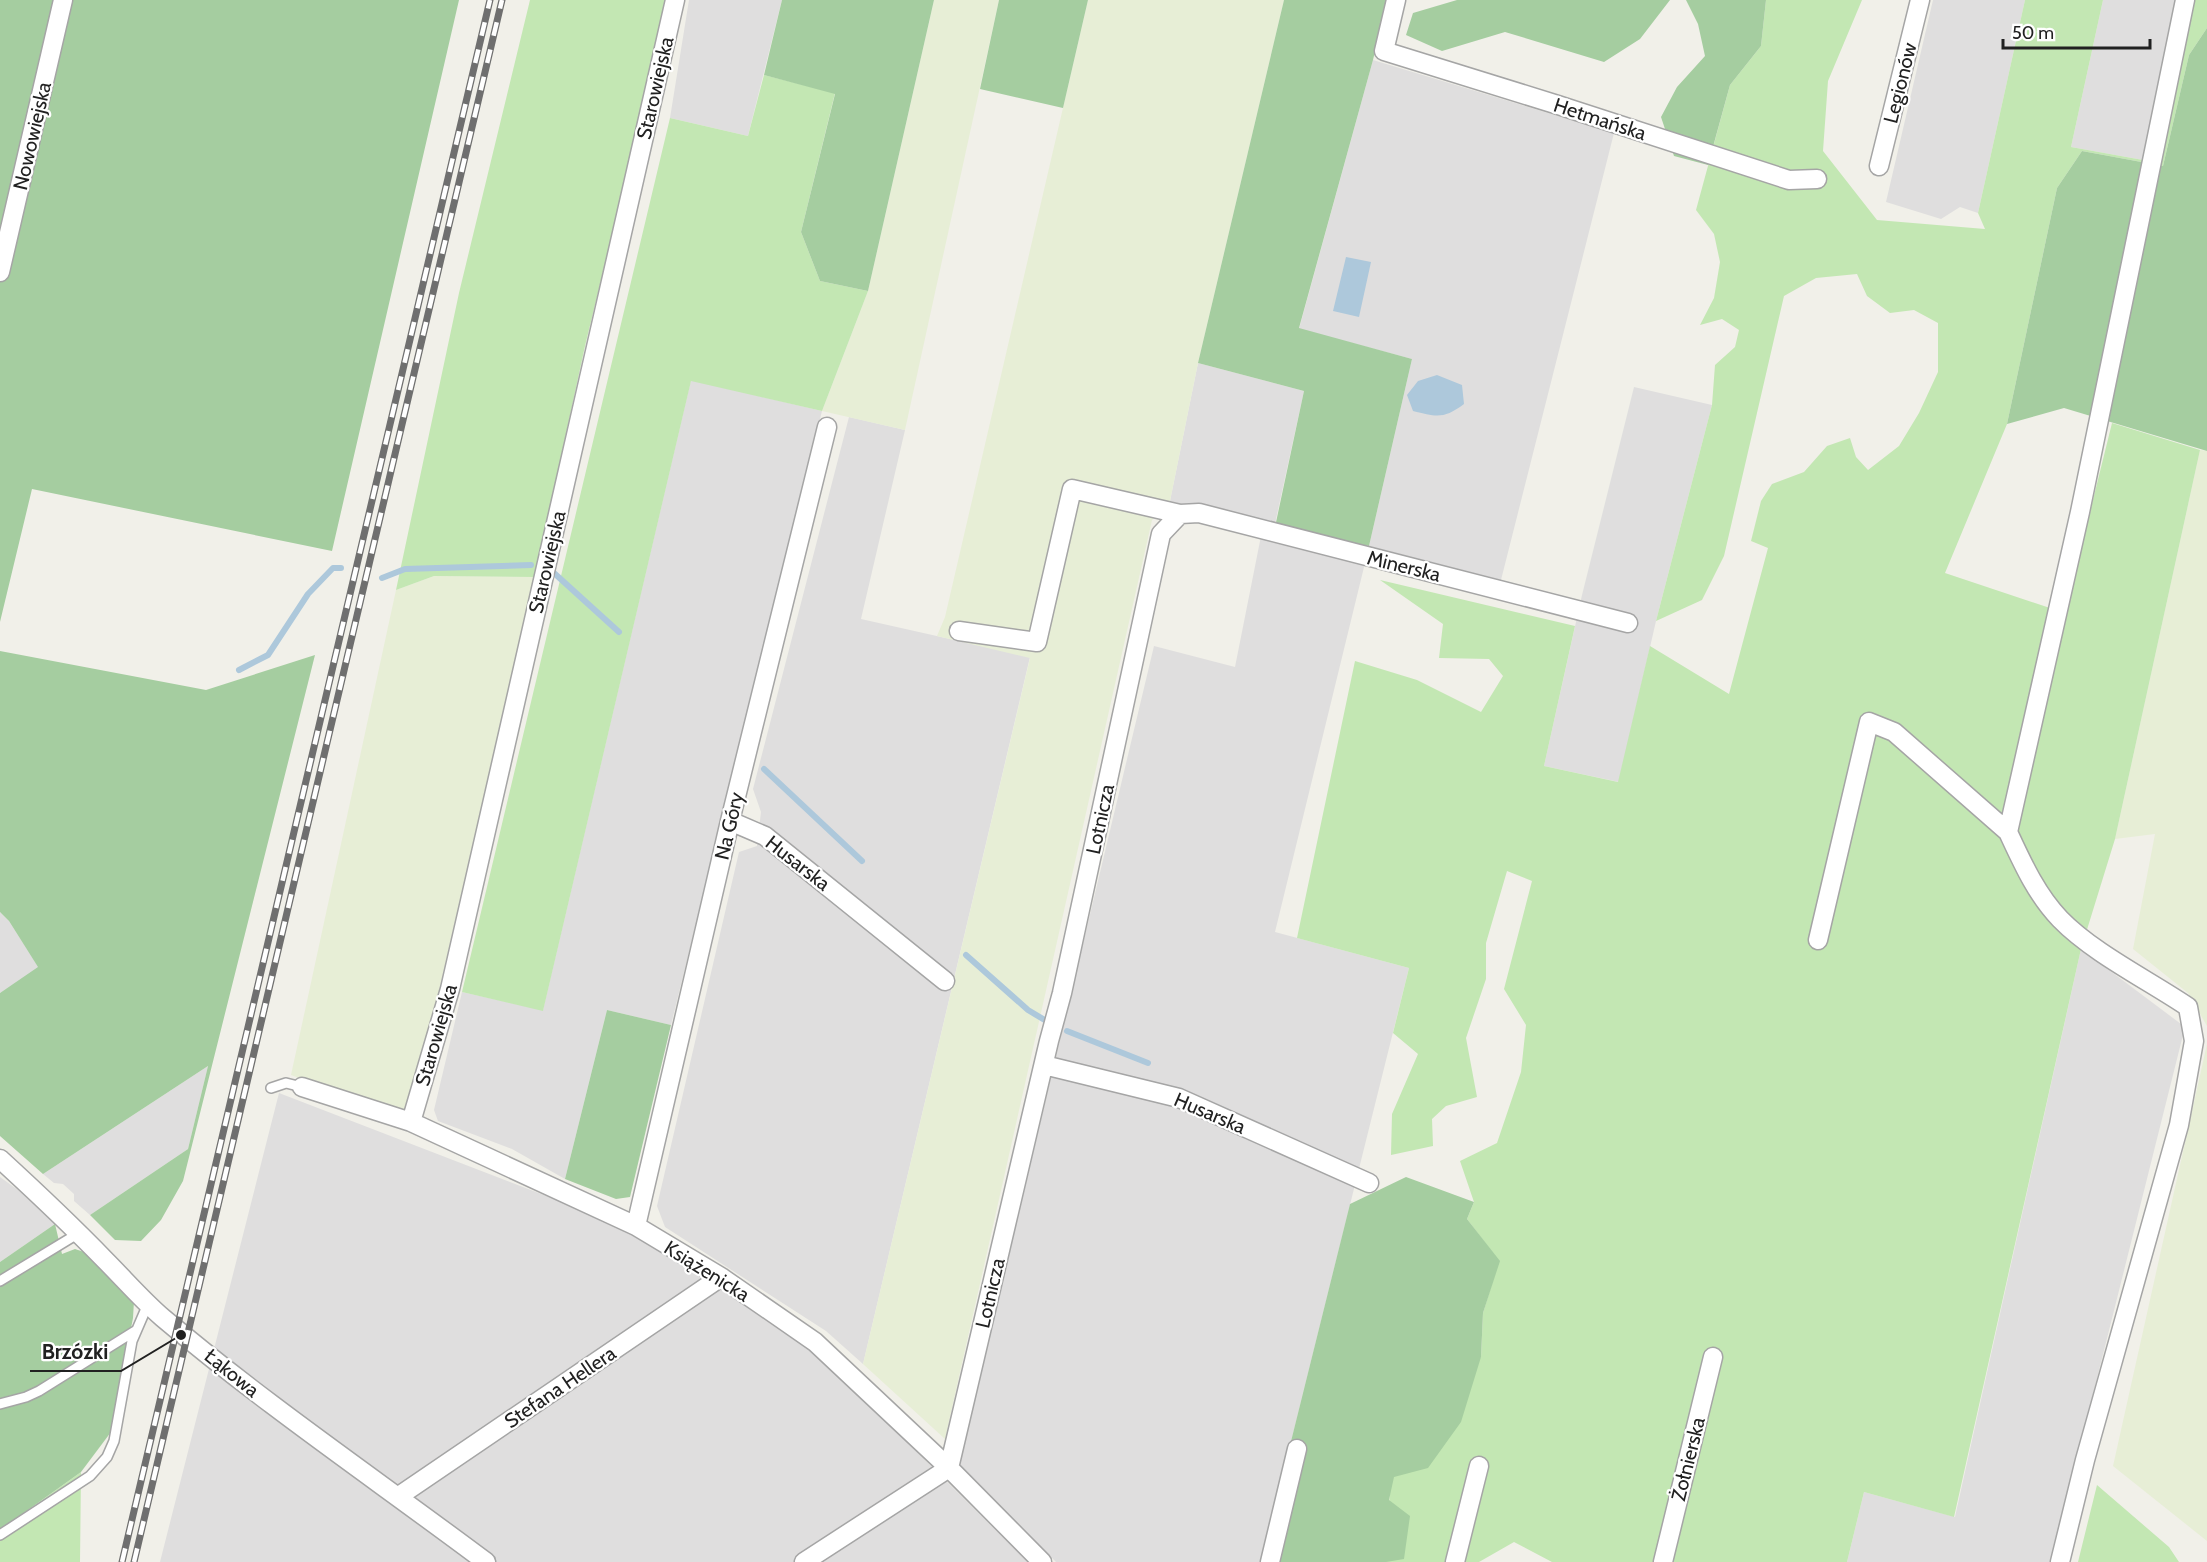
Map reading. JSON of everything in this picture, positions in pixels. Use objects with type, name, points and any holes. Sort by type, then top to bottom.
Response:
[{"type":"street","name":"Nowowiejska","points":[[0,272],[63,0]]},
{"type":"street","name":"Starowiejska","points":[[411,1122],[450,989],[675,0]]},
{"type":"street","name":"Hetmańska","points":[[1396,0],[1384,51],[1547,101],[1789,180],[1817,179]]},
{"type":"street","name":"Legionów","points":[[1879,166],[1920,0]]},
{"type":"street","points":[[2008,832],[2079,512],[2177,32],[2186,0]]},
{"type":"street","name":"Na Góry","points":[[636,1226],[730,821],[827,427]]},
{"type":"street","points":[[959,631],[1037,642],[1072,489],[1180,514]]},
{"type":"street","name":"Minerska","points":[[1180,514],[1198,513],[1628,623]]},
{"type":"street","name":"Lotnicza","points":[[949,1468],[1065,982],[1161,534],[1180,514]]},
{"type":"street","points":[[1818,940],[1869,722],[1894,732],[2008,832],[2029,876],[2058,917],[2082,940],[2188,1007],[2194,1041],[2179,1125],[2085,1460],[2060,1562]]},
{"type":"street","name":"Husarska","points":[[730,821],[765,836],[945,981]]},
{"type":"street","name":"Husarska","points":[[1044,1065],[1179,1098],[1370,1183]]},
{"type":"street","name":"Książenicka","points":[[302,1087],[411,1122],[636,1226],[721,1277],[814,1342],[949,1468],[1042,1562]]},
{"type":"street","name":"Łąkowa","points":[[0,1159],[48,1202],[148,1304],[191,1341],[300,1428],[399,1496],[486,1562]]},
{"type":"street","name":"Stefana Hellera","points":[[399,1496],[721,1277]]},
{"type":"street","name":"Żołnierska","points":[[1663,1562],[1713,1356]]},
{"type":"street","points":[[1270,1562],[1297,1449]]},
{"type":"street","points":[[1455,1562],[1479,1466]]},
{"type":"street","points":[[804,1562],[949,1468]]},
{"type":"lane","points":[[271,1088],[286,1083],[302,1087]]},
{"type":"lane","points":[[0,1281],[79,1233]]},
{"type":"lane","points":[[0,1535],[84,1480],[96,1471],[107,1457],[114,1441],[135,1331],[148,1304]]},
{"type":"lane","points":[[0,1404],[39,1391],[135,1331]]},
{"type":"shaded area","points":[[689,0],[782,0],[748,136],[670,118]]},
{"type":"shaded area","points":[[1933,0],[2025,0],[1978,213],[1960,207],[1941,219],[1886,202]]},
{"type":"shaded area","points":[[2103,0],[2182,0],[2143,160],[2071,147]]},
{"type":"shaded area","points":[[1373,60],[1614,133],[1501,580],[1369,546],[1412,359],[1299,329]]},
{"type":"shaded area","points":[[1198,363],[1304,391],[1271,542],[1365,563],[1275,932],[1409,968],[1261,1562],[1056,1562],[959,1464],[1154,646],[1235,667],[1263,526],[1170,501]]},
{"type":"shaded area","points":[[691,380],[822,411],[671,1025],[607,1010],[565,1179],[512,1149],[438,1121],[434,1110],[462,992],[543,1010]]},
{"type":"shaded area","points":[[1634,387],[1712,405],[1656,621],[1619,782],[1544,766],[1582,595]]},
{"type":"shaded area","points":[[849,417],[905,430],[861,619],[1030,657],[863,1364],[826,1331],[665,1227],[657,1206],[739,852],[757,846],[761,812],[753,789]]},
{"type":"shaded area","points":[[0,912],[9,921],[39,968],[0,993]]},
{"type":"shaded area","points":[[2081,949],[2185,1027],[2051,1562],[1847,1562],[1864,1492],[1955,1517]]},
{"type":"shaded area","points":[[208,1066],[188,1149],[90,1215],[74,1201],[74,1194],[63,1184],[54,1183],[43,1174]]},
{"type":"shaded area","points":[[279,1093],[640,1232],[811,1347],[1028,1562],[160,1562]]},
{"type":"shaded area","points":[[0,1177],[18,1190],[55,1224],[0,1262]]},
{"type":"green space","points":[[0,0],[459,0],[332,551],[32,489],[0,622]]},
{"type":"green space","points":[[530,0],[669,0],[585,346],[535,577],[434,576],[396,590],[459,293]]},
{"type":"green space","points":[[782,0],[934,0],[868,291],[820,281],[801,232],[835,94],[764,75]]},
{"type":"green space","points":[[934,0],[999,0],[905,430],[822,411],[868,291]]},
{"type":"green space","points":[[999,0],[1088,0],[1063,108],[980,89]]},
{"type":"green space","points":[[1088,0],[1284,0],[1198,363],[1170,501],[1152,520],[945,1439],[863,1364],[1030,658],[937,636],[945,617]]},
{"type":"green space","points":[[1284,0],[1387,0],[1373,60],[1299,328],[1412,359],[1369,546],[1275,527],[1304,391],[1198,363]]},
{"type":"green space","points":[[1457,0],[1670,0],[1640,39],[1604,62],[1505,32],[1442,51],[1406,35],[1413,13]]},
{"type":"green space","points":[[1686,0],[1766,0],[1761,46],[1730,85],[1708,165],[1674,156],[1661,117],[1677,87],[1705,56],[1698,24]]},
{"type":"green space","points":[[1766,0],[1862,0],[1828,81],[1823,151],[1877,220],[1985,229],[1978,213],[2025,0],[2103,0],[2071,147],[2143,160],[2182,0],[2207,0],[2207,28],[2189,55],[2163,166],[2082,151],[2057,188],[2007,424],[1945,573],[2065,613],[2112,423],[2200,450],[2115,839],[2081,949],[1954,1517],[1864,1492],[1847,1562],[1552,1562],[1514,1542],[1479,1562],[1386,1562],[1391,1469],[1481,1357],[1483,1313],[1499,1261],[1467,1219],[1474,1202],[1460,1161],[1497,1143],[1521,1072],[1526,1025],[1504,989],[1532,881],[1507,871],[1486,943],[1486,979],[1466,1038],[1477,1097],[1446,1106],[1432,1119],[1433,1146],[1391,1155],[1392,1114],[1418,1054],[1393,1033],[1409,968],[1297,938],[1355,661],[1417,680],[1481,712],[1503,676],[1489,659],[1439,658],[1443,624],[1380,580],[1575,626],[1544,766],[1618,782],[1650,646],[1729,694],[1768,548],[1751,541],[1761,501],[1772,484],[1804,472],[1827,446],[1850,438],[1856,457],[1868,470],[1899,446],[1919,413],[1938,372],[1938,323],[1914,310],[1890,313],[1867,296],[1857,274],[1816,278],[1784,296],[1724,556],[1702,600],[1656,621],[1712,405],[1715,365],[1735,347],[1739,330],[1722,319],[1700,325],[1714,298],[1720,262],[1714,234],[1696,210],[1730,85],[1761,46]]},
{"type":"green space","points":[[2207,28],[2207,451],[2064,408],[2007,424],[2057,188],[2082,151],[2163,166],[2189,55]]},
{"type":"green space","points":[[764,75],[835,93],[801,232],[820,281],[868,291],[822,411],[691,381],[543,1011],[462,992],[670,118],[748,136]]},
{"type":"green space","points":[[2200,450],[2207,451],[2207,1026],[2188,993],[2133,949],[2155,834],[2115,839]]},
{"type":"green space","points":[[434,576],[535,577],[409,1120],[291,1075],[396,590]]},
{"type":"green space","points":[[0,651],[206,690],[315,655],[183,1181],[161,1220],[141,1241],[115,1240],[90,1215],[188,1149],[208,1066],[43,1174],[0,1136],[0,993],[38,967],[9,921],[0,912]]},
{"type":"green space","points":[[607,1010],[671,1025],[630,1197],[616,1199],[565,1179]]},
{"type":"green space","points":[[2207,1044],[2207,1541],[2113,1466]]},
{"type":"green space","points":[[1406,1177],[1474,1202],[1467,1219],[1500,1261],[1483,1313],[1481,1357],[1461,1422],[1428,1468],[1394,1477],[1389,1500],[1410,1516],[1404,1559],[1386,1562],[1261,1562],[1350,1204]]},
{"type":"green space","points":[[55,1224],[62,1254],[75,1249],[90,1254],[134,1301],[133,1318],[111,1432],[81,1472],[0,1530],[0,1262]]},
{"type":"green space","points":[[81,1472],[80,1562],[0,1562],[0,1530]]},
{"type":"green space","points":[[2097,1485],[2169,1547],[2179,1562],[2078,1562]]},
{"type":"water","points":[[1346,257],[1371,262],[1359,317],[1333,311]]},
{"type":"water","points":[[1437,375],[1462,385],[1464,404],[1451,412],[1440,415],[1413,411],[1407,395],[1418,381]]},
{"type":"waterway","points":[[382,578],[405,569],[531,565]]},
{"type":"waterway","points":[[239,670],[268,655],[308,594],[333,568],[341,568]]},
{"type":"waterway","points":[[554,573],[619,632]]},
{"type":"waterway","points":[[764,769],[862,861]]},
{"type":"waterway","points":[[966,955],[1028,1010],[1048,1022]]},
{"type":"waterway","points":[[1067,1031],[1148,1063]]},
{"type":"railway","points":[[122,1562],[490,0]]},
{"type":"railway","points":[[134,1562],[502,0]]},
{"type":"place","name":"Brzózki","points":[[181,1335]]}]
